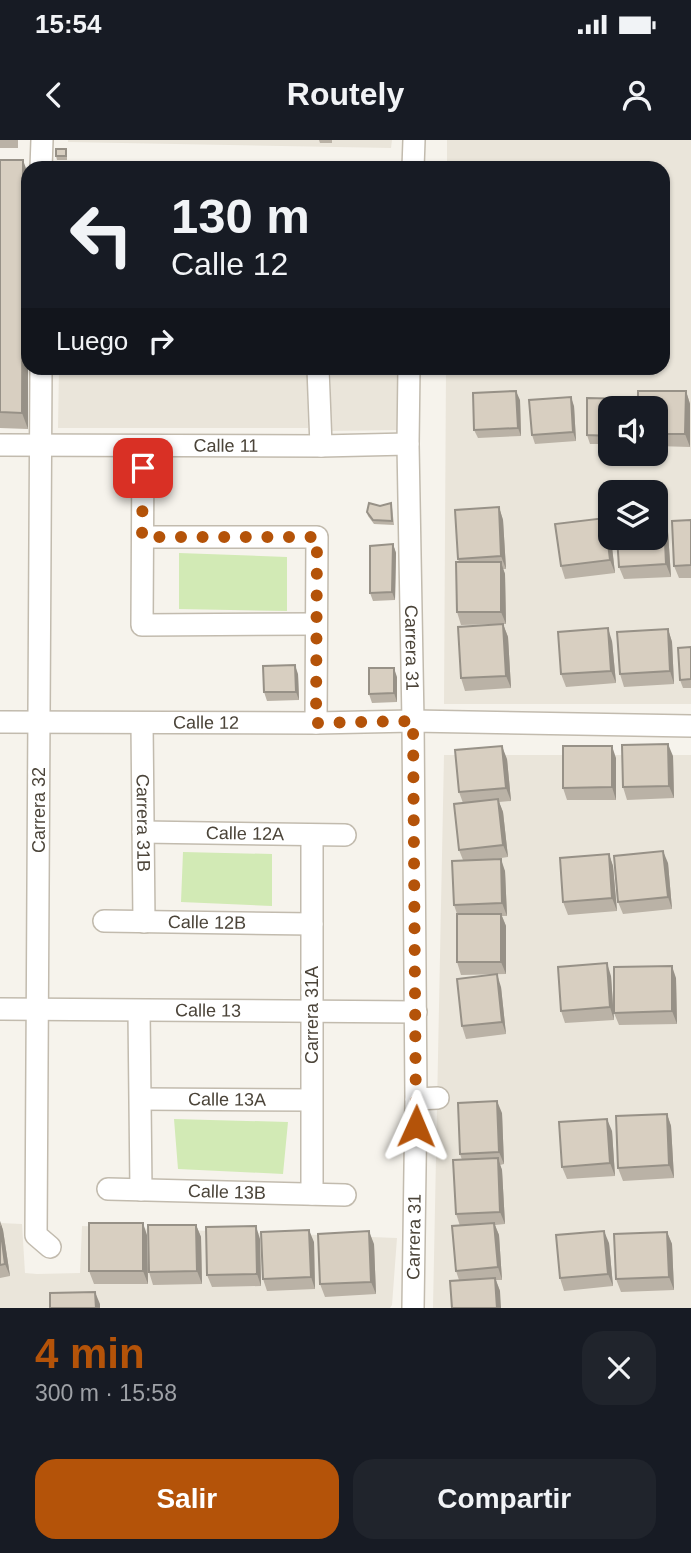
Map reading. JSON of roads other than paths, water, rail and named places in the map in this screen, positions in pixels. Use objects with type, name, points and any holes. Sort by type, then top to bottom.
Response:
[{"type":"street","points":[[41,161],[42,140]]},
{"type":"street","points":[[413,161],[414,140]]},
{"type":"street","name":"Carrera 32","points":[[41,375],[37,1234],[50,1247]]},
{"type":"street","points":[[318,375],[321,446]]},
{"type":"street","name":"Carrera 31","points":[[410,375],[408,444],[416,1012],[412,1308]]},
{"type":"street","name":"Calle 11","points":[[0,445],[408,444]]},
{"type":"street","points":[[143,446],[142,625],[316,624]]},
{"type":"street","points":[[142,537],[317,537],[316,723]]},
{"type":"street","name":"Calle 12","points":[[0,722],[413,721],[691,726]]},
{"type":"street","name":"Carrera 31B","points":[[142,723],[144,922]]},
{"type":"street","name":"Calle 12A","points":[[143,832],[345,835]]},
{"type":"street","name":"Carrera 31A","points":[[312,835],[312,1195]]},
{"type":"street","name":"Calle 12B","points":[[104,921],[312,924]]},
{"type":"street","name":"Calle 13","points":[[0,1009],[416,1012]]},
{"type":"street","points":[[139,1010],[141,1190]]},
{"type":"street","points":[[416,1100],[438,1098]]},
{"type":"street","name":"Calle 13A","points":[[141,1099],[312,1100]]},
{"type":"street","name":"Calle 13B","points":[[108,1189],[345,1195]]}]
